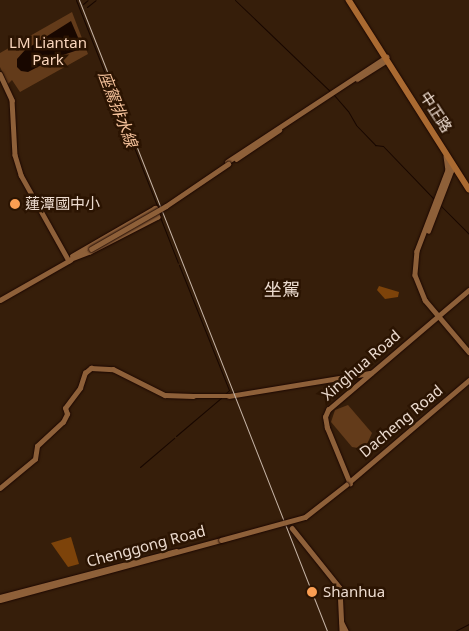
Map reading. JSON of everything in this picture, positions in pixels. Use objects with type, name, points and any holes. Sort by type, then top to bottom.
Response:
[{"type":"main road","name":"中正路","points":[[348,0],[456,170]]},
{"type":"main road","name":"中正路","points":[[447,155],[456,170]]},
{"type":"main road","points":[[456,170],[469,189]]},
{"type":"street","points":[[69,259],[151,213],[385,59]]},
{"type":"street","points":[[0,75],[10,101],[13,155],[19,176],[69,259]]},
{"type":"street","points":[[447,155],[448,170],[419,251],[418,279],[424,293],[440,316],[469,352]]},
{"type":"street","points":[[437,203],[451,171],[451,164]]},
{"type":"street","points":[[0,298],[155,208],[158,217],[90,252],[69,259]]},
{"type":"street","name":"Xinghua Road","points":[[348,484],[328,423],[330,410],[469,291]]},
{"type":"street","points":[[440,316],[469,348]]},
{"type":"street","name":"Xinghua Road","points":[[348,484],[327,428],[326,415],[330,407],[440,316]]},
{"type":"street","points":[[0,488],[35,460],[37,446],[63,422],[67,414],[65,408],[80,388],[85,373],[91,368],[113,369],[165,395],[193,396],[229,396],[370,373]]},
{"type":"street","name":"Dacheng Road","points":[[221,540],[305,517],[348,484],[469,382]]},
{"type":"street","points":[[292,528],[340,588],[343,629]]},
{"type":"street","name":"Chenggong Road","points":[[0,598],[221,540]]},
{"type":"green space","name":"LM Liantan Park","points":[[72,12],[88,54],[20,92],[12,80],[8,84],[0,67],[0,53]]},
{"type":"green space","points":[[348,405],[372,433],[367,444],[358,448],[352,447],[331,422],[335,410]]},
{"type":"shaded area","points":[[71,21],[80,42],[78,50],[57,57],[28,72],[21,71],[17,67],[17,59],[25,50]]},
{"type":"shaded area","points":[[379,286],[399,292],[398,297],[385,299],[377,290]]},
{"type":"shaded area","points":[[71,537],[79,564],[68,567],[51,543]]},
{"type":"waterway","name":"座駕排水線","points":[[76,0],[157,206]]},
{"type":"waterway","points":[[83,4],[88,0]]},
{"type":"waterway","name":"座駕排水線","points":[[87,7],[96,0]]},
{"type":"waterway","points":[[235,0],[331,92]]},
{"type":"waterway","points":[[334,95],[348,111],[356,125],[375,145],[383,146],[435,200]]},
{"type":"waterway","points":[[440,205],[469,234]]},
{"type":"waterway","points":[[160,217],[178,263]]},
{"type":"waterway","points":[[179,265],[229,390],[225,394]]},
{"type":"waterway","points":[[176,436],[221,398]]},
{"type":"waterway","points":[[140,467],[174,438]]},
{"type":"waterway","points":[[455,631],[469,624]]},
{"type":"railway","points":[[79,0],[327,631]]},
{"type":"place","name":"蓮潭國中小","points":[[15,204]]},
{"type":"place","name":"Shanhua","points":[[312,592]]},
{"type":"district","name":"坐駕","points":[[282,289]]}]
